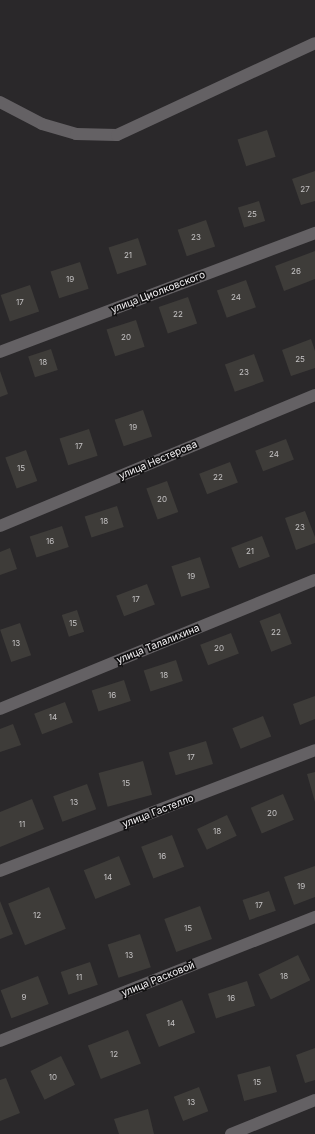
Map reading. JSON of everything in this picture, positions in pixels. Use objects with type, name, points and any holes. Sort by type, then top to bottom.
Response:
[{"type":"street","points":[[0,102],[42,124],[76,134],[117,135],[315,43]]},
{"type":"street","name":"улица Циолковского","points":[[0,352],[315,233]]},
{"type":"street","name":"улица Нестерова","points":[[0,526],[315,395]]},
{"type":"street","name":"улица Талалихина","points":[[0,709],[315,580]]},
{"type":"street","name":"улица Гастелло","points":[[0,871],[315,750]]},
{"type":"street","name":"улица Расковой","points":[[0,1041],[315,917]]},
{"type":"street","points":[[231,1134],[315,1100]]},
{"type":"building","points":[[267,130],[276,157],[246,166],[238,140]]},
{"type":"building","points":[[315,171],[315,201],[301,205],[292,179]]},
{"type":"building","points":[[259,201],[265,221],[244,228],[238,207]]},
{"type":"building","points":[[206,220],[215,246],[187,256],[178,230]]},
{"type":"building","points":[[138,238],[147,265],[117,274],[109,248]]},
{"type":"building","points":[[315,251],[315,279],[284,291],[275,266]]},
{"type":"building","points":[[80,262],[89,289],[59,298],[51,272]]},
{"type":"building","points":[[246,280],[256,307],[227,318],[217,291]]},
{"type":"building","points":[[30,285],[39,311],[10,322],[1,295]]},
{"type":"building","points":[[188,297],[197,323],[168,334],[159,307]]},
{"type":"building","points":[[136,320],[145,347],[115,356],[107,330]]},
{"type":"building","points":[[311,339],[315,351],[315,368],[291,376],[282,350]]},
{"type":"building","points":[[51,349],[58,370],[35,377],[28,356]]},
{"type":"building","points":[[254,354],[264,381],[235,392],[225,365]]},
{"type":"building","points":[[0,371],[8,394],[0,397]]},
{"type":"building","points":[[143,410],[152,436],[124,446],[115,420]]},
{"type":"building","points":[[89,429],[98,456],[68,465],[60,439]]},
{"type":"building","points":[[286,439],[294,460],[263,471],[255,451]]},
{"type":"building","points":[[26,450],[37,481],[17,489],[5,458]]},
{"type":"building","points":[[230,462],[238,483],[207,494],[199,474]]},
{"type":"building","points":[[167,481],[178,512],[158,520],[146,489]]},
{"type":"building","points":[[117,506],[124,527],[91,537],[85,517]]},
{"type":"building","points":[[305,511],[315,537],[315,543],[296,550],[285,518]]},
{"type":"building","points":[[62,526],[69,547],[36,557],[30,537]]},
{"type":"building","points":[[262,536],[270,557],[239,568],[231,548]]},
{"type":"building","points":[[10,548],[17,569],[0,575],[0,552]]},
{"type":"building","points":[[200,557],[210,587],[181,597],[171,566]]},
{"type":"building","points":[[147,584],[155,605],[124,616],[116,596]]},
{"type":"building","points":[[77,610],[84,632],[69,637],[62,615]]},
{"type":"building","points":[[280,613],[292,644],[271,652],[259,621]]},
{"type":"building","points":[[20,623],[31,655],[11,662],[0,630]]},
{"type":"building","points":[[231,633],[239,654],[208,665],[200,645]]},
{"type":"building","points":[[176,660],[183,681],[150,691],[144,671]]},
{"type":"building","points":[[124,680],[131,701],[98,711],[92,691]]},
{"type":"building","points":[[315,696],[315,719],[300,725],[293,704]]},
{"type":"building","points":[[65,702],[73,723],[42,734],[34,714]]},
{"type":"building","points":[[263,716],[271,736],[241,749],[232,728]]},
{"type":"building","points":[[13,724],[21,745],[0,752],[0,729]]},
{"type":"building","points":[[206,741],[213,764],[176,775],[169,752]]},
{"type":"building","points":[[143,761],[152,795],[108,807],[99,773]]},
{"type":"building","points":[[315,772],[315,802],[307,774]]},
{"type":"building","points":[[87,784],[96,809],[62,822],[53,796]]},
{"type":"building","points":[[283,794],[294,820],[262,833],[251,808]]},
{"type":"building","points":[[32,799],[44,829],[0,847],[0,812]]},
{"type":"building","points":[[227,815],[237,836],[207,850],[197,829]]},
{"type":"building","points":[[172,835],[184,867],[153,879],[141,847]]},
{"type":"building","points":[[119,856],[131,885],[95,899],[84,870]]},
{"type":"building","points":[[315,866],[315,897],[294,905],[284,877]]},
{"type":"building","points":[[49,887],[66,929],[25,945],[8,903]]},
{"type":"building","points":[[269,891],[276,911],[249,920],[243,900]]},
{"type":"building","points":[[0,901],[13,934],[0,939]]},
{"type":"building","points":[[200,906],[212,939],[176,952],[164,919]]},
{"type":"building","points":[[140,934],[151,967],[118,978],[108,945]]},
{"type":"building","points":[[298,955],[310,980],[271,999],[258,974]]},
{"type":"building","points":[[90,962],[98,985],[69,995],[61,972]]},
{"type":"building","points":[[38,976],[49,1004],[11,1018],[1,990]]},
{"type":"building","points":[[247,981],[255,1006],[216,1018],[208,994]]},
{"type":"building","points":[[182,1000],[195,1032],[159,1047],[146,1015]]},
{"type":"building","points":[[128,1030],[141,1064],[101,1079],[88,1045]]},
{"type":"building","points":[[315,1048],[315,1080],[305,1083],[296,1055]]},
{"type":"building","points":[[61,1056],[75,1085],[44,1100],[30,1071]]},
{"type":"building","points":[[270,1066],[277,1092],[244,1101],[237,1075]]},
{"type":"building","points":[[6,1078],[20,1113],[0,1121],[0,1080]]},
{"type":"building","points":[[199,1087],[208,1111],[183,1121],[174,1097]]},
{"type":"building","points":[[148,1109],[154,1134],[119,1134],[114,1119]]}]
